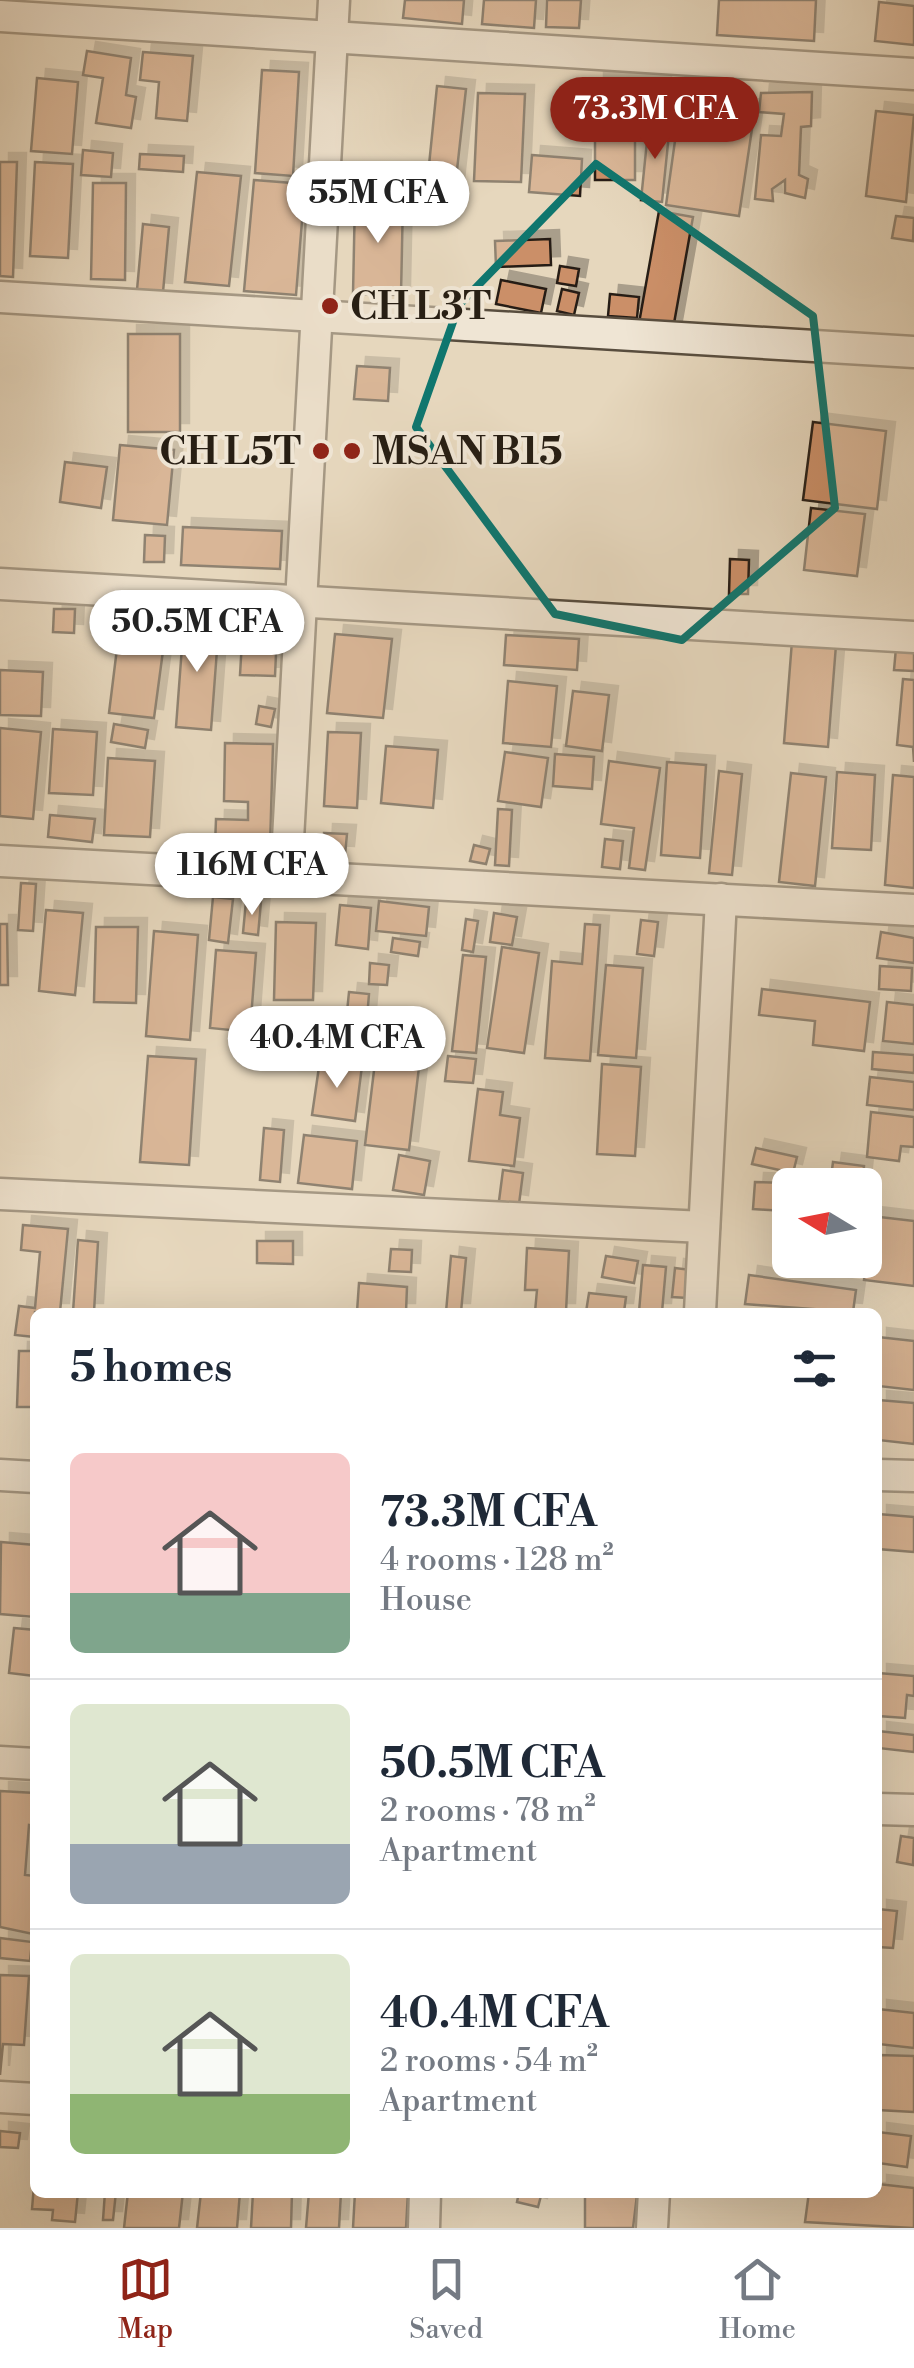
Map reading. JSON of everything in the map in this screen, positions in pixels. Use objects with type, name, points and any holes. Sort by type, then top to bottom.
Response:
[{"type":"street","points":[[286,876],[334,0]]},
{"type":"street","points":[[0,16],[914,74]]},
{"type":"street","points":[[0,296],[914,352]]},
{"type":"street","points":[[0,584],[914,636]]},
{"type":"street","points":[[0,861],[914,910]]},
{"type":"street","points":[[700,1308],[721,899]]},
{"type":"street","points":[[0,1194],[704,1227]]},
{"type":"street","points":[[882,1474],[914,1476]]},
{"type":"street","points":[[0,1476],[30,1477]]},
{"type":"street","points":[[0,1762],[30,1764]]},
{"type":"street","points":[[882,1809],[914,1810]]},
{"type":"street","points":[[0,2097],[30,2099]]},
{"type":"street","points":[[424,2228],[425,2198]]},
{"type":"street","points":[[652,2228],[654,2198]]},
{"type":"highlighted area","points":[[596,164],[813,316],[835,508],[682,640],[555,614],[416,427],[459,305]]},
{"type":"building","points":[[405,0],[464,0],[462,24],[403,18]]},
{"type":"building","points":[[484,0],[536,0],[534,28],[482,24]]},
{"type":"building","points":[[547,0],[581,0],[579,28],[546,27]]},
{"type":"building","points":[[719,0],[816,0],[814,41],[717,35]]},
{"type":"building","points":[[879,2],[914,6],[914,45],[875,41]]},
{"type":"building","points":[[87,51],[131,58],[126,95],[136,97],[131,128],[96,123],[103,78],[83,75]]},
{"type":"building","points":[[143,52],[193,56],[187,121],[156,118],[159,82],[140,80]]},
{"type":"building","points":[[262,70],[299,72],[293,176],[255,173]]},
{"type":"building","points":[[37,78],[78,82],[72,154],[31,151]]},
{"type":"building","points":[[595,80],[662,80],[662,104],[635,104],[635,180],[595,180]]},
{"type":"building","points":[[437,86],[466,89],[455,188],[427,185]]},
{"type":"building","points":[[812,92],[811,126],[801,127],[799,175],[808,179],[805,198],[785,193],[785,180],[772,189],[773,201],[755,199],[761,135],[781,136],[784,114],[759,112],[761,93]]},
{"type":"building","points":[[478,93],[525,94],[521,182],[474,181]]},
{"type":"building","points":[[681,98],[755,109],[739,216],[666,205]]},
{"type":"building","points":[[876,111],[914,115],[906,202],[866,196]]},
{"type":"building","points":[[649,121],[670,124],[662,202],[641,200]]},
{"type":"building","points":[[83,150],[113,153],[111,177],[81,175]]},
{"type":"building","points":[[140,154],[184,156],[183,172],[139,169]]},
{"type":"building","points":[[532,155],[582,159],[580,196],[529,192]]},
{"type":"building","points":[[0,162],[17,162],[13,277],[0,276]]},
{"type":"building","points":[[35,162],[73,164],[68,258],[30,256]]},
{"type":"building","points":[[197,172],[241,176],[229,286],[185,282]]},
{"type":"building","points":[[254,180],[305,184],[296,295],[244,291]]},
{"type":"building","points":[[93,183],[126,183],[125,280],[91,279]]},
{"type":"building","points":[[355,198],[403,199],[401,295],[353,294]]},
{"type":"building","points":[[659,211],[693,217],[673,329],[639,323]]},
{"type":"building","points":[[896,216],[914,218],[913,241],[892,238]]},
{"type":"building","points":[[143,224],[169,227],[163,292],[137,290]]},
{"type":"building","points":[[550,239],[551,265],[496,267],[495,241]]},
{"type":"building","points":[[560,266],[579,269],[576,286],[557,283]]},
{"type":"building","points":[[501,280],[546,289],[541,313],[496,304]]},
{"type":"building","points":[[562,289],[579,293],[574,315],[557,311]]},
{"type":"building","points":[[610,294],[639,297],[637,318],[608,316]]},
{"type":"building","points":[[128,334],[180,334],[180,432],[128,432]]},
{"type":"building","points":[[357,366],[390,368],[388,401],[354,399]]},
{"type":"building","points":[[813,422],[886,431],[877,509],[803,500]]},
{"type":"building","points":[[120,445],[174,450],[167,525],[113,520]]},
{"type":"building","points":[[65,462],[107,467],[101,508],[60,502]]},
{"type":"building","points":[[811,508],[865,514],[857,576],[804,570]]},
{"type":"building","points":[[183,527],[282,531],[280,569],[181,565]]},
{"type":"building","points":[[145,535],[165,536],[164,562],[144,562]]},
{"type":"building","points":[[730,559],[749,560],[748,594],[729,594]]},
{"type":"building","points":[[244,607],[278,609],[275,676],[240,675]]},
{"type":"building","points":[[54,609],[75,609],[74,633],[53,632]]},
{"type":"building","points":[[121,616],[167,621],[154,718],[109,713]]},
{"type":"building","points":[[184,620],[219,623],[211,730],[176,727]]},
{"type":"building","points":[[335,634],[392,639],[383,718],[327,713]]},
{"type":"building","points":[[506,635],[579,639],[577,670],[504,665]]},
{"type":"building","points":[[897,637],[914,638],[914,671],[894,670]]},
{"type":"building","points":[[792,641],[836,645],[828,747],[784,743]]},
{"type":"building","points":[[0,670],[43,672],[41,716],[0,715]]},
{"type":"building","points":[[903,679],[914,680],[914,762],[913,747],[897,745]]},
{"type":"building","points":[[508,681],[557,686],[551,747],[503,743]]},
{"type":"building","points":[[573,691],[609,695],[602,751],[566,746]]},
{"type":"building","points":[[259,706],[275,709],[271,727],[256,724]]},
{"type":"building","points":[[114,724],[148,730],[145,748],[111,742]]},
{"type":"building","points":[[0,728],[41,732],[33,819],[0,816]]},
{"type":"building","points":[[53,729],[97,732],[93,795],[49,793]]},
{"type":"building","points":[[328,732],[361,733],[357,808],[324,806]]},
{"type":"building","points":[[225,743],[273,744],[270,847],[215,846],[216,819],[248,820],[248,802],[224,801]]},
{"type":"building","points":[[386,746],[438,750],[433,808],[381,803]]},
{"type":"building","points":[[505,752],[548,758],[541,807],[498,801]]},
{"type":"building","points":[[555,754],[594,757],[592,789],[553,786]]},
{"type":"building","points":[[108,758],[155,761],[150,837],[104,835]]},
{"type":"building","points":[[609,761],[660,768],[645,870],[629,868],[634,828],[601,824]]},
{"type":"building","points":[[667,762],[706,765],[700,858],[661,855]]},
{"type":"building","points":[[719,771],[742,774],[732,875],[709,873]]},
{"type":"building","points":[[837,772],[875,775],[871,850],[832,848]]},
{"type":"building","points":[[791,773],[826,777],[815,886],[779,882]]},
{"type":"building","points":[[893,775],[914,777],[914,888],[885,885]]},
{"type":"building","points":[[498,809],[512,810],[509,866],[495,865]]},
{"type":"building","points":[[50,815],[95,819],[92,842],[48,837]]},
{"type":"building","points":[[324,833],[347,834],[345,855],[323,854]]},
{"type":"building","points":[[605,839],[623,841],[620,869],[602,867]]},
{"type":"building","points":[[474,845],[490,849],[486,864],[470,861]]},
{"type":"building","points":[[21,883],[36,884],[33,931],[18,930]]},
{"type":"building","points":[[213,897],[233,899],[228,943],[209,940]]},
{"type":"building","points":[[246,901],[261,902],[258,935],[243,933]]},
{"type":"building","points":[[379,901],[429,907],[426,936],[376,931]]},
{"type":"building","points":[[340,905],[371,908],[368,949],[336,945]]},
{"type":"building","points":[[46,910],[83,913],[75,995],[39,991]]},
{"type":"building","points":[[494,913],[517,917],[512,945],[490,942]]},
{"type":"building","points":[[466,919],[478,921],[473,952],[462,950]]},
{"type":"building","points":[[641,920],[658,922],[654,956],[637,954]]},
{"type":"building","points":[[276,922],[316,923],[313,1000],[274,1000]]},
{"type":"building","points":[[0,924],[7,924],[8,985],[0,985]]},
{"type":"building","points":[[585,924],[600,925],[590,1061],[545,1058],[552,961],[582,964]]},
{"type":"building","points":[[96,927],[138,927],[136,1003],[94,1002]]},
{"type":"building","points":[[154,931],[198,935],[190,1040],[146,1036]]},
{"type":"building","points":[[881,932],[914,938],[914,963],[877,958]]},
{"type":"building","points":[[393,938],[420,942],[418,956],[391,952]]},
{"type":"building","points":[[502,947],[539,953],[524,1053],[487,1048]]},
{"type":"building","points":[[216,950],[256,953],[250,1032],[210,1028]]},
{"type":"building","points":[[463,955],[486,957],[476,1053],[452,1051]]},
{"type":"building","points":[[370,963],[389,965],[387,985],[369,984]]},
{"type":"building","points":[[606,965],[643,968],[636,1058],[598,1055]]},
{"type":"building","points":[[880,966],[912,968],[911,991],[879,989]]},
{"type":"building","points":[[762,989],[870,1002],[864,1051],[813,1045],[815,1021],[759,1015]]},
{"type":"building","points":[[349,992],[369,994],[364,1054],[343,1052]]},
{"type":"building","points":[[887,1002],[914,1005],[914,1044],[883,1041]]},
{"type":"building","points":[[873,1052],[914,1055],[914,1073],[872,1069]]},
{"type":"building","points":[[376,1054],[420,1059],[409,1150],[365,1145]]},
{"type":"building","points":[[148,1056],[196,1059],[189,1165],[140,1162]]},
{"type":"building","points":[[448,1056],[476,1059],[473,1083],[445,1081]]},
{"type":"building","points":[[320,1060],[362,1066],[355,1121],[312,1115]]},
{"type":"building","points":[[602,1064],[641,1067],[635,1156],[597,1154]]},
{"type":"building","points":[[870,1077],[914,1082],[914,1110],[867,1105]]},
{"type":"building","points":[[478,1089],[503,1092],[500,1115],[520,1118],[514,1166],[469,1161]]},
{"type":"building","points":[[871,1112],[914,1117],[914,1147],[901,1146],[899,1161],[867,1157]]},
{"type":"building","points":[[264,1128],[284,1130],[280,1182],[260,1180]]},
{"type":"building","points":[[304,1135],[357,1141],[352,1189],[298,1183]]},
{"type":"building","points":[[756,1148],[797,1157],[794,1168],[752,1164]]},
{"type":"building","points":[[399,1155],[430,1161],[424,1195],[393,1190]]},
{"type":"building","points":[[833,1162],[864,1166],[864,1168],[832,1168]]},
{"type":"building","points":[[503,1170],[523,1173],[519,1204],[499,1201]]},
{"type":"building","points":[[755,1182],[772,1183],[772,1210],[753,1209]]},
{"type":"building","points":[[882,1217],[914,1221],[914,1286],[864,1280],[882,1278]]},
{"type":"building","points":[[23,1225],[68,1229],[60,1308],[35,1308],[40,1252],[21,1250]]},
{"type":"building","points":[[78,1240],[98,1242],[94,1308],[73,1308]]},
{"type":"building","points":[[257,1241],[293,1241],[293,1264],[257,1263]]},
{"type":"building","points":[[527,1248],[569,1251],[566,1308],[535,1308],[537,1290],[525,1290]]},
{"type":"building","points":[[391,1249],[412,1250],[411,1272],[389,1271]]},
{"type":"building","points":[[451,1256],[466,1258],[461,1308],[446,1308]]},
{"type":"building","points":[[606,1256],[638,1261],[634,1283],[602,1277]]},
{"type":"building","points":[[643,1265],[666,1267],[662,1308],[639,1308]]},
{"type":"building","points":[[675,1268],[691,1270],[688,1298],[672,1297]]},
{"type":"building","points":[[749,1275],[856,1290],[854,1308],[745,1304]]},
{"type":"building","points":[[359,1283],[407,1287],[406,1308],[357,1308]]},
{"type":"building","points":[[589,1293],[626,1297],[625,1308],[587,1308]]},
{"type":"building","points":[[19,1306],[35,1308],[30,1308],[30,1336],[15,1335]]},
{"type":"building","points":[[882,1337],[914,1341],[914,1390],[882,1386]]},
{"type":"building","points":[[19,1351],[30,1351],[30,1407],[17,1407]]},
{"type":"building","points":[[882,1400],[914,1403],[914,1444],[882,1440]]},
{"type":"building","points":[[882,1514],[914,1517],[914,1552],[882,1549]]},
{"type":"building","points":[[1,1542],[30,1545],[30,1617],[0,1614]]},
{"type":"building","points":[[14,1628],[30,1630],[30,1675],[9,1673]]},
{"type":"building","points":[[882,1673],[914,1676],[914,1696],[907,1695],[905,1718],[882,1716]]},
{"type":"building","points":[[882,1731],[914,1735],[914,1752],[882,1748]]},
{"type":"building","points":[[0,1791],[30,1793],[25,1875],[30,1876],[30,1933],[0,1927]]},
{"type":"building","points":[[901,1836],[914,1838],[913,1865],[897,1862]]},
{"type":"building","points":[[882,1909],[897,1911],[893,1948],[882,1947]]},
{"type":"building","points":[[0,1938],[30,1942],[30,1961],[0,1958]]},
{"type":"building","points":[[0,1975],[29,1976],[24,2045],[3,2044],[0,2075]]},
{"type":"building","points":[[882,2009],[914,2013],[914,2048],[882,2044]]},
{"type":"building","points":[[882,2055],[914,2056],[914,2112],[882,2110]]},
{"type":"building","points":[[0,2131],[20,2133],[18,2148],[0,2147]]},
{"type":"building","points":[[882,2132],[911,2136],[907,2167],[882,2164]]},
{"type":"building","points":[[882,2184],[914,2188],[914,2228],[805,2222],[808,2198],[882,2198]]},
{"type":"building","points":[[33,2198],[77,2198],[75,2222],[52,2220],[53,2210],[32,2209]]},
{"type":"building","points":[[105,2198],[115,2198],[113,2220],[103,2220]]},
{"type":"building","points":[[127,2198],[182,2198],[179,2228],[124,2228]]},
{"type":"building","points":[[200,2198],[240,2198],[237,2228],[197,2228]]},
{"type":"building","points":[[253,2198],[292,2198],[291,2228],[251,2228]]},
{"type":"building","points":[[308,2198],[341,2198],[339,2228],[306,2228]]},
{"type":"building","points":[[355,2198],[408,2198],[406,2228],[353,2228]]},
{"type":"building","points":[[518,2198],[540,2198],[538,2207],[517,2202]]},
{"type":"building","points":[[585,2198],[637,2198],[633,2228],[585,2228]]},
{"type":"place","name":"CH L3T","points":[[330,306]]},
{"type":"place","name":"CH L5T","points":[[321,451]]},
{"type":"place","name":"MSAN B15","points":[[352,451]]}]
